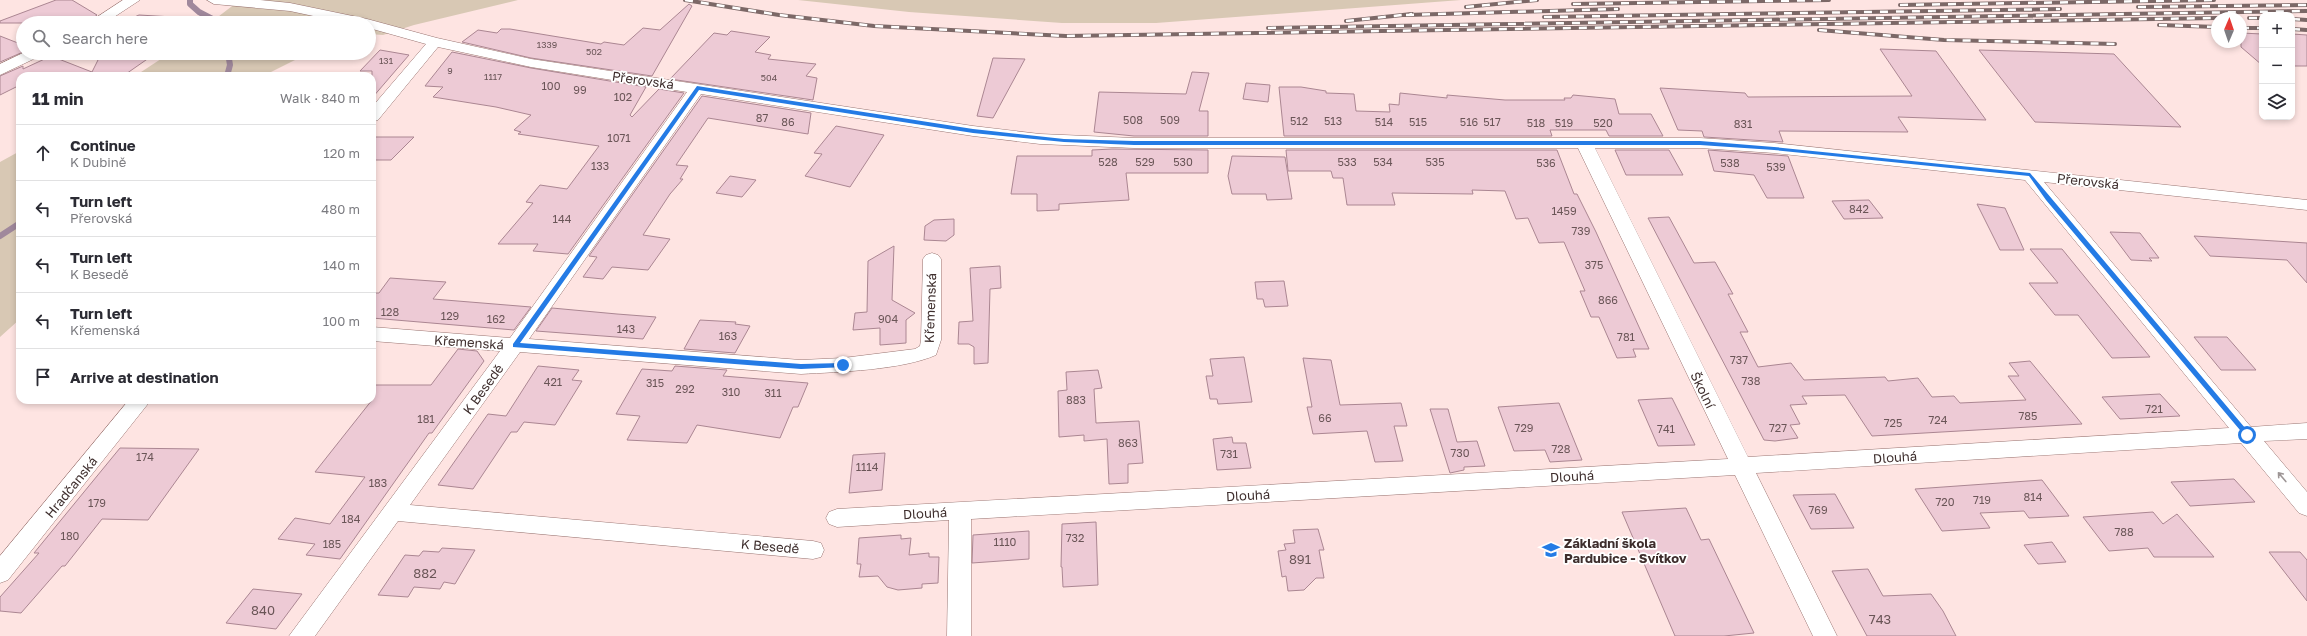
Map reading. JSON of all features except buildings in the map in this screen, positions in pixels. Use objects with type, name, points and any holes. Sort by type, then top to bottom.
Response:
[{"type":"street","points":[[107,16],[133,0]]},
{"type":"street","name":"Přerovská","points":[[214,0],[290,7],[334,16]]},
{"type":"street","name":"Přerovská","points":[[376,25],[435,42],[531,63],[973,131],[1064,141],[1134,143],[1674,142],[1742,146],[2307,205]]},
{"type":"street","points":[[376,112],[435,42]]},
{"type":"street","points":[[0,70],[21,60]]},
{"type":"street","name":"K Besedě","points":[[301,636],[515,345],[697,88]]},
{"type":"street","name":"Školní","points":[[1584,143],[1825,636]]},
{"type":"street","points":[[2030,175],[2048,199],[2307,507]]},
{"type":"street","name":"Křemenská","points":[[376,334],[801,367],[843,365],[918,354],[929,350],[931,345],[932,259]]},
{"type":"street","name":"Hradčanská","points":[[0,573],[138,404]]},
{"type":"street","name":"Dlouhá","points":[[837,518],[1741,466],[2307,431]]},
{"type":"street","points":[[959,636],[960,511]]},
{"type":"street","name":"K Besedě","points":[[393,512],[813,550]]},
{"type":"shaded area","points":[[240,0],[518,0],[414,25],[383,35],[376,34],[376,16],[219,16]]},
{"type":"shaded area","points":[[798,0],[1461,0],[1156,23],[1062,23],[909,12]]},
{"type":"shaded area","points":[[159,60],[295,60],[271,72],[141,72]]},
{"type":"shaded area","points":[[16,153],[16,323],[0,337],[0,162]]},
{"type":"waterway","points":[[190,0],[190,4],[199,12],[207,16]]},
{"type":"waterway","points":[[228,72],[230,65],[229,60]]},
{"type":"waterway","points":[[0,236],[16,226]]},
{"type":"railway","points":[[685,0],[779,15],[874,26],[1066,36],[2211,18]]},
{"type":"railway","points":[[1466,7],[1537,0]]},
{"type":"railway","points":[[1573,4],[1829,0]]},
{"type":"railway","points":[[1900,5],[2214,0]]},
{"type":"railway","points":[[2138,7],[2307,5]]},
{"type":"railway","points":[[1406,15],[1618,9]]},
{"type":"railway","points":[[1544,17],[2060,9]]},
{"type":"railway","points":[[1268,28],[2307,11]]},
{"type":"railway","points":[[1346,21],[1412,14]]},
{"type":"railway","points":[[2249,18],[2259,18]]},
{"type":"railway","points":[[2295,19],[2307,20]]},
{"type":"railway","points":[[2159,25],[2211,27]]},
{"type":"railway","points":[[2247,28],[2259,28]]},
{"type":"railway","points":[[2295,29],[2307,30]]},
{"type":"railway","points":[[1819,30],[1944,40],[2115,44]]},
{"type":"place","name":"Základní škola Pardubice - Svítkov","points":[[1551,550]]},
{"type":"route","points":[[843,365],[801,367],[515,345],[697,88],[973,131],[1064,141],[1134,143],[1674,142],[1774,148],[2030,175],[2042,192],[2247,435]]}]
